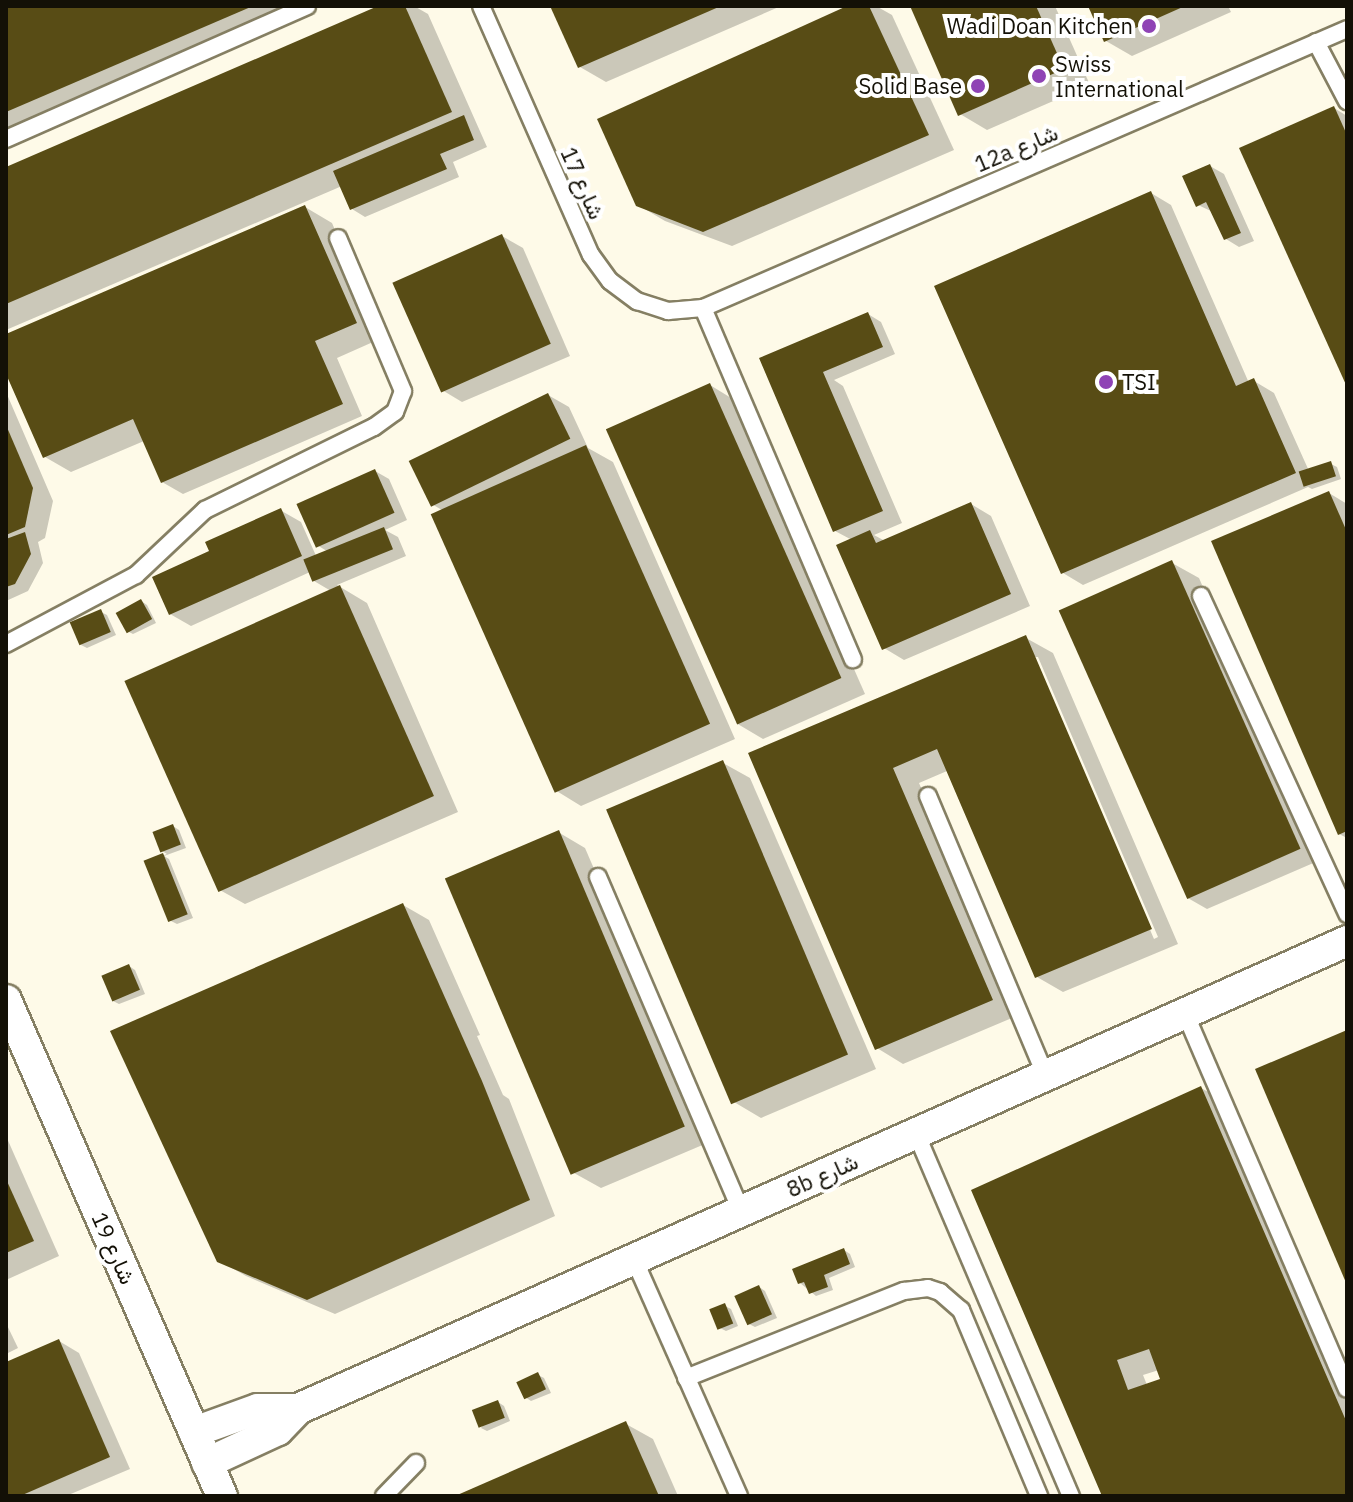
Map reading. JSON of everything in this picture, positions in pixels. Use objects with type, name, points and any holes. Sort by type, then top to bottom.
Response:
[{"type":"street","name":"8b شارع","points":[[207,1463],[278,1430],[298,1409],[1347,941]]},
{"type":"street","name":"شارع 19","points":[[6,1000],[222,1496]]},
{"type":"street","name":"8b شارع","points":[[194,1432],[258,1409],[298,1409]]},
{"type":"lane","points":[[6,139],[307,6]]},
{"type":"lane","name":"شارع 17","points":[[481,6],[591,255],[604,273],[637,301],[668,311],[703,308]]},
{"type":"lane","name":"12a شارع","points":[[703,308],[1347,29]]},
{"type":"lane","points":[[1316,42],[1347,101]]},
{"type":"lane","points":[[6,644],[136,575],[205,510],[374,427],[395,412],[403,391],[338,238]]},
{"type":"lane","points":[[703,308],[853,659]]},
{"type":"lane","points":[[1201,596],[1347,914]]},
{"type":"lane","points":[[928,796],[1045,1075]]},
{"type":"lane","points":[[598,877],[741,1211]]},
{"type":"lane","points":[[1185,1013],[1347,1389]]},
{"type":"lane","points":[[916,1133],[1071,1496]]},
{"type":"lane","points":[[634,1259],[739,1496]]},
{"type":"lane","points":[[686,1378],[904,1291],[928,1288],[940,1292],[961,1310],[1039,1496]]},
{"type":"lane","points":[[384,1496],[416,1463]]},
{"type":"building","points":[[6,6],[253,6],[6,112]]},
{"type":"building","points":[[378,6],[405,6],[452,112],[6,304],[6,167]]},
{"type":"building","points":[[550,6],[721,6],[578,68]]},
{"type":"building","points":[[847,6],[869,6],[929,135],[703,232],[636,206],[597,119]]},
{"type":"building","points":[[910,6],[1036,6],[1064,69],[958,116]]},
{"type":"building","points":[[1088,6],[1185,6],[1104,42]]},
{"type":"building","points":[[1334,106],[1347,135],[1347,387],[1239,148]]},
{"type":"building","points":[[464,115],[474,140],[440,154],[447,169],[350,210],[333,171]]},
{"type":"building","points":[[1210,164],[1241,233],[1224,240],[1206,202],[1196,207],[1182,176]]},
{"type":"building","name":"TSI","points":[[1151,191],[1236,386],[1254,378],[1296,473],[1061,574],[934,286]]},
{"type":"building","points":[[305,205],[357,323],[315,341],[343,404],[161,483],[133,419],[43,458],[6,374],[6,334]]},
{"type":"building","points":[[502,234],[551,344],[441,392],[392,283]]},
{"type":"building","points":[[868,312],[883,347],[823,372],[883,511],[833,532],[759,358]]},
{"type":"building","points":[[710,383],[841,678],[737,724],[606,429]]},
{"type":"building","points":[[548,393],[570,439],[431,507],[409,461]]},
{"type":"building","points":[[6,425],[33,488],[25,527],[6,535]]},
{"type":"building","points":[[586,445],[710,724],[555,793],[431,514]]},
{"type":"building","points":[[1331,461],[1336,476],[1304,487],[1299,472]]},
{"type":"building","points":[[375,469],[395,513],[316,548],[296,504]]},
{"type":"building","points":[[1329,491],[1347,532],[1347,831],[1338,835],[1211,541]]},
{"type":"building","points":[[971,502],[1011,594],[882,650],[836,545],[870,530],[876,543]]},
{"type":"building","points":[[281,508],[302,556],[169,615],[152,577],[209,551],[205,542]]},
{"type":"building","points":[[384,527],[393,549],[312,582],[303,560]]},
{"type":"building","points":[[25,532],[31,554],[15,584],[6,587],[6,539]]},
{"type":"building","points":[[1172,560],[1301,849],[1187,899],[1059,610]]},
{"type":"building","points":[[340,585],[434,796],[218,892],[124,681]]},
{"type":"building","points":[[141,599],[152,619],[127,633],[116,613]]},
{"type":"building","points":[[101,609],[111,632],[79,645],[70,622]]},
{"type":"building","points":[[1026,635],[1152,929],[1035,978],[937,749],[893,768],[993,1000],[875,1050],[748,753]]},
{"type":"building","points":[[723,760],[848,1055],[731,1104],[606,810]]},
{"type":"building","points":[[173,824],[181,845],[160,852],[152,832]]},
{"type":"building","points":[[559,830],[685,1126],[571,1175],[445,878]]},
{"type":"building","points":[[163,853],[188,914],[168,922],[144,861]]},
{"type":"building","points":[[403,903],[482,1081],[530,1200],[307,1300],[217,1262],[110,1031]]},
{"type":"building","points":[[129,964],[140,990],[112,1001],[101,976]]},
{"type":"building","points":[[1347,1030],[1347,1285],[1255,1069]]},
{"type":"building","points":[[1201,1086],[1347,1423],[1347,1496],[1102,1496],[971,1190]],"holes":[[[1149,1349],[1160,1379],[1128,1390],[1117,1360]]]},
{"type":"building","points":[[6,1179],[34,1241],[6,1253]]},
{"type":"building","points":[[844,1248],[850,1264],[824,1275],[828,1287],[809,1294],[804,1282],[798,1284],[792,1269]]},
{"type":"building","points":[[759,1285],[772,1314],[747,1325],[734,1296]]},
{"type":"building","points":[[725,1303],[733,1323],[717,1330],[709,1309]]},
{"type":"building","points":[[59,1339],[110,1457],[20,1496],[6,1496],[6,1362]]},
{"type":"building","points":[[538,1372],[546,1389],[524,1399],[516,1382]]},
{"type":"building","points":[[498,1400],[505,1418],[479,1428],[472,1410]]},
{"type":"building","points":[[626,1421],[659,1496],[455,1496]]},
{"type":"place","name":"Wadi Doan Kitchen","points":[[1149,26]]},
{"type":"place","name":"Swiss International","points":[[1039,76]]},
{"type":"place","name":"Solid Base","points":[[978,86]]},
{"type":"place","name":"TSI","points":[[1106,382]]}]
